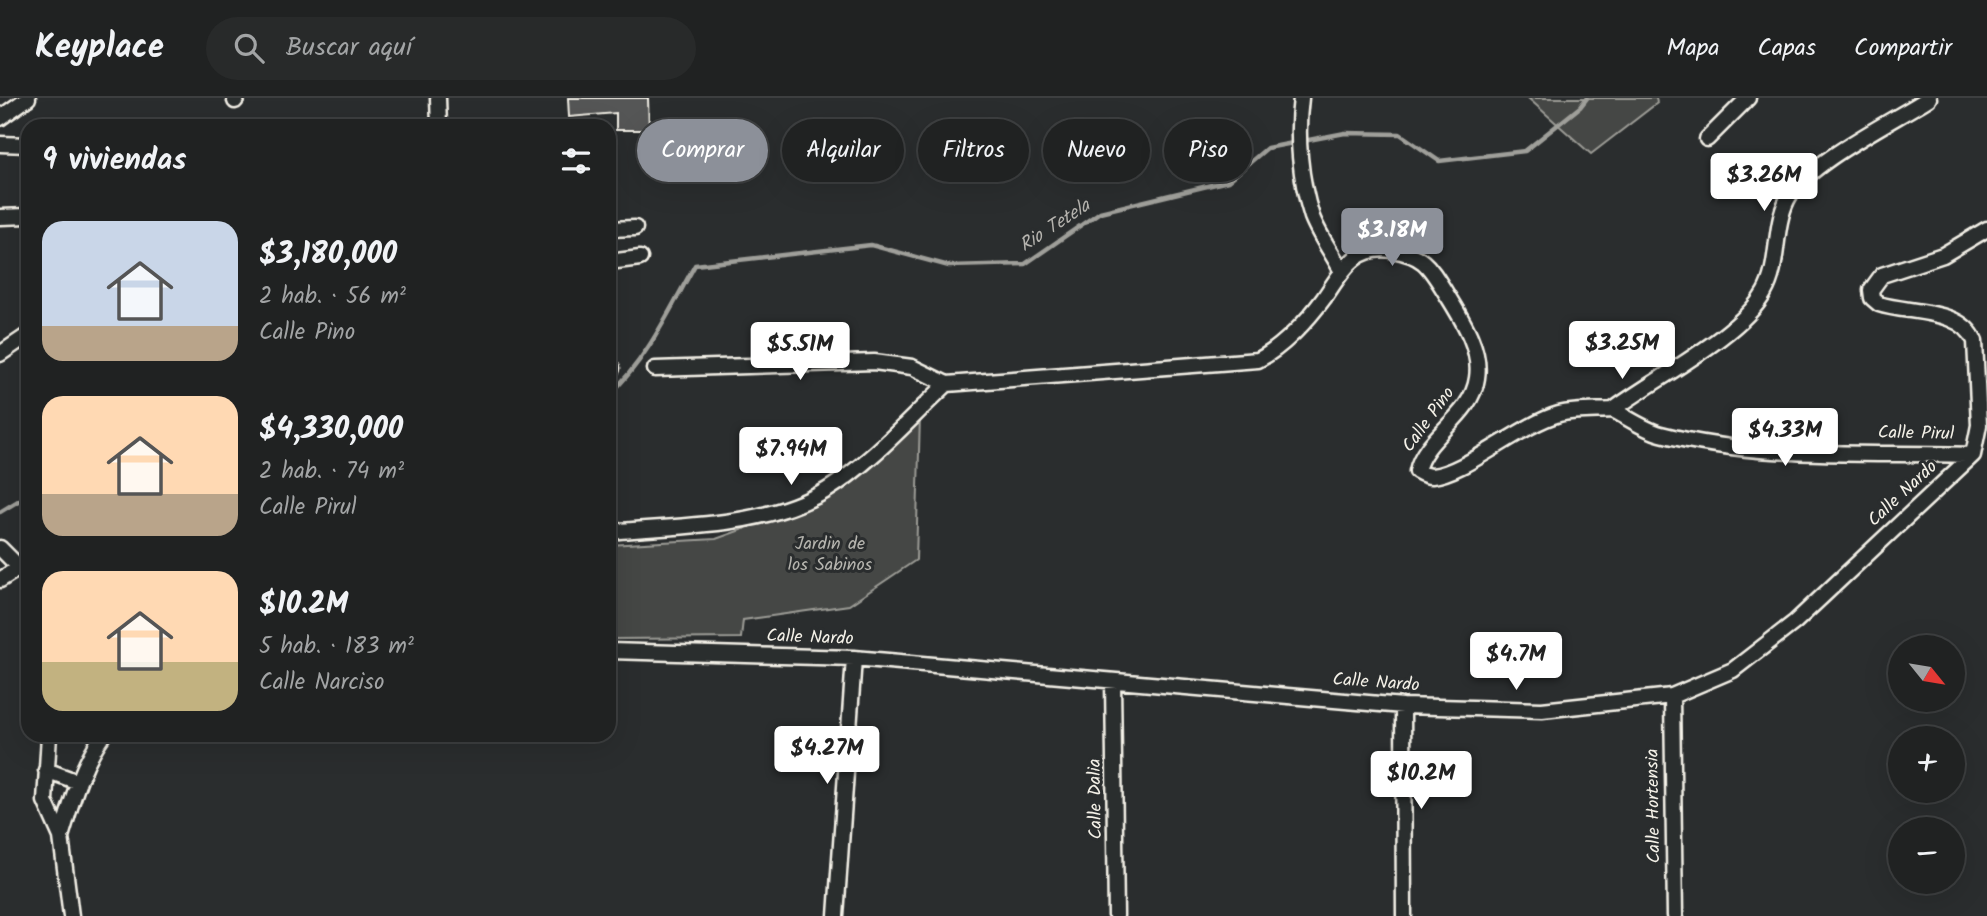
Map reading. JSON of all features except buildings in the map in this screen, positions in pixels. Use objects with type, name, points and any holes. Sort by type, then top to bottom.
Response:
[{"type":"street","points":[[438,98],[439,119]]},
{"type":"street","points":[[1301,98],[1298,117],[1303,180],[1313,219],[1341,270]]},
{"type":"street","points":[[1707,139],[1748,98]]},
{"type":"street","points":[[1613,410],[1746,315],[1765,292],[1780,221],[1788,199],[1808,174],[1929,98]]},
{"type":"street","points":[[0,118],[19,101]]},
{"type":"street","points":[[0,144],[21,145]]},
{"type":"street","points":[[0,217],[21,216]]},
{"type":"street","points":[[616,229],[635,228]]},
{"type":"street","points":[[1973,455],[1979,425],[1975,341],[1971,331],[1954,320],[1879,304],[1872,298],[1871,290],[1882,275],[1943,255],[1987,229]]},
{"type":"street","name":"Calle Pino","points":[[947,384],[1258,360],[1275,350],[1322,300],[1341,270],[1367,250],[1382,248],[1418,256],[1433,272],[1467,328],[1478,367],[1477,381],[1466,406],[1422,457],[1417,471],[1434,476],[1452,470],[1515,433],[1560,414],[1613,410]]},
{"type":"street","points":[[616,261],[640,258]]},
{"type":"street","points":[[0,354],[21,340]]},
{"type":"street","points":[[616,531],[732,521],[794,505],[827,490],[855,469],[947,384],[912,367],[874,362],[655,369]]},
{"type":"street","name":"Calle Pirul","points":[[1613,410],[1658,433],[1704,443],[1775,450],[1973,455]]},
{"type":"street","name":"Calle Nardo","points":[[616,651],[854,658],[1403,706],[1542,710],[1672,696],[1733,670],[1795,622],[1973,455]]},
{"type":"street","points":[[0,548],[21,563]]},
{"type":"street","points":[[0,580],[21,565]]},
{"type":"street","points":[[836,916],[854,658]]},
{"type":"street","name":"Calle Dalia","points":[[1113,681],[1116,916]]},
{"type":"street","name":"Calle Hortensia","points":[[1672,696],[1675,916]]},
{"type":"street","points":[[1403,706],[1404,916]]},
{"type":"street","points":[[48,742],[45,801],[61,837],[71,916]]},
{"type":"street","points":[[61,837],[78,782],[89,755],[98,742]]},
{"type":"street","points":[[46,770],[78,782]]},
{"type":"green space","points":[[1528,98],[1656,98],[1657,103],[1591,154]]},
{"type":"green space","name":"Jardin de los Sabinos","points":[[920,416],[916,560],[849,605],[743,620],[741,638],[616,639],[616,545],[716,539],[821,501]]},
{"type":"waterway","name":"Rio Tetela","points":[[616,388],[646,350],[695,265],[871,245],[949,266],[1025,264],[1100,212],[1228,181],[1267,148],[1345,133],[1400,134],[1439,161],[1525,151],[1580,107],[1587,98]]},
{"type":"waterway","name":"Rio Tetela","points":[[0,512],[21,499]]}]
